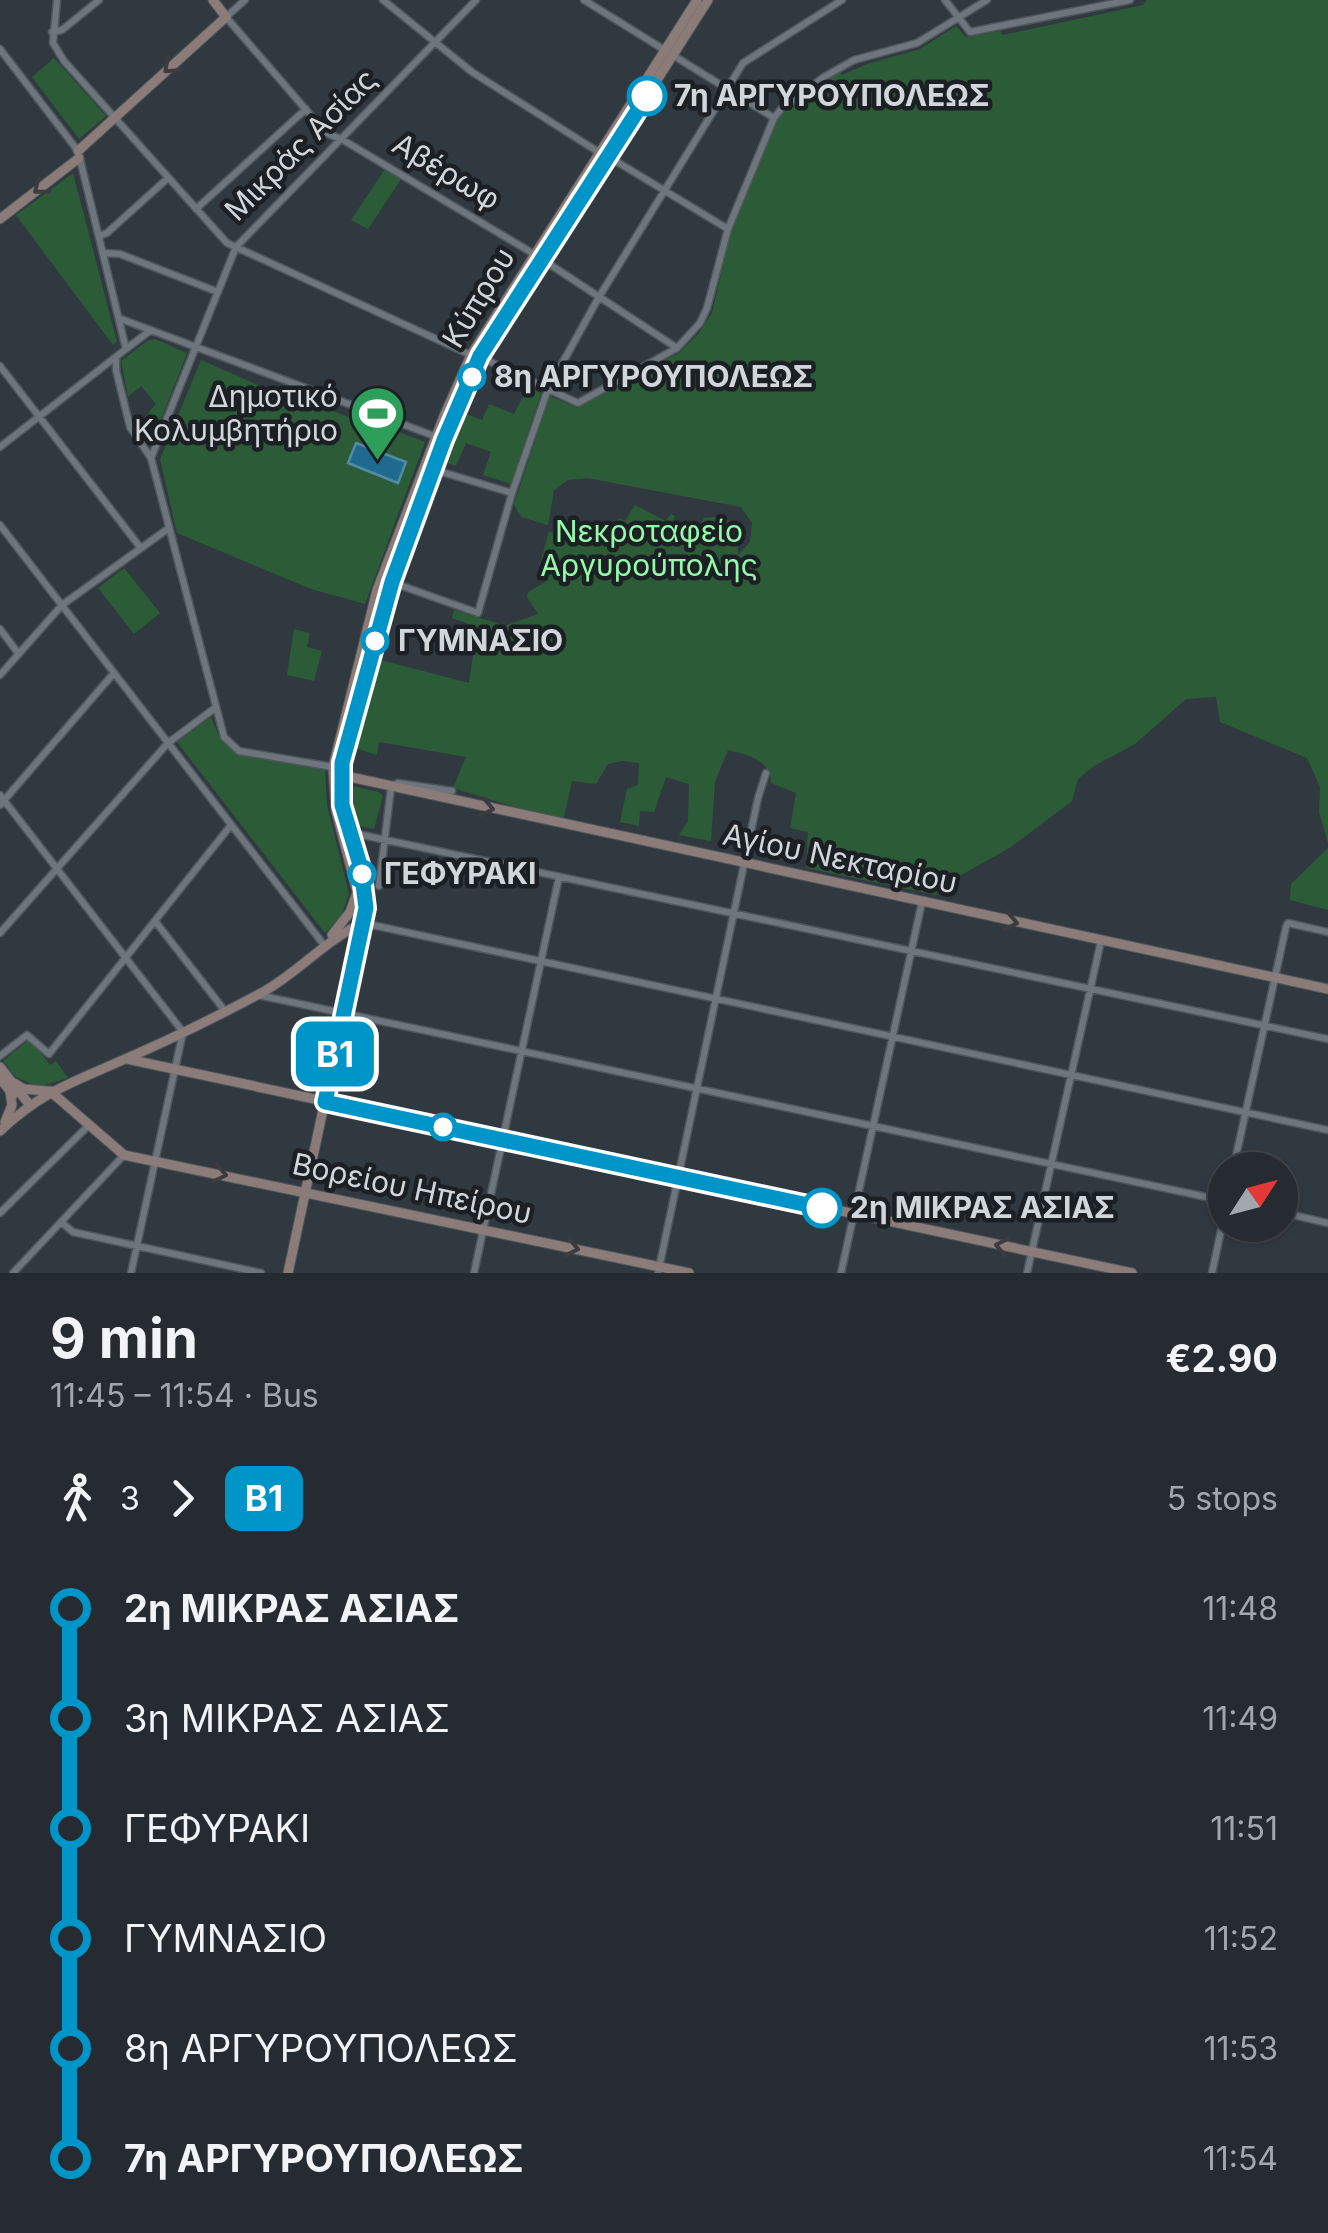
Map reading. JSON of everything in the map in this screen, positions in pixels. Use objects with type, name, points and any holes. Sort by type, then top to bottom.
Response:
[{"type":"street","points":[[57,0],[53,44],[64,61],[227,243],[578,403],[677,348],[705,315],[728,229],[774,118],[790,102],[831,72],[871,54],[917,43],[987,0]]},
{"type":"street","points":[[52,32],[62,30],[99,0]]},
{"type":"street","name":"Αβέρωφ","points":[[213,0],[326,133],[538,257],[677,348]]},
{"type":"street","points":[[2,212],[79,154],[114,117],[245,0]]},
{"type":"street","points":[[383,0],[472,72],[728,229]]},
{"type":"street","name":"Μικράς Ασίας","points":[[151,458],[236,247],[476,0]]},
{"type":"street","points":[[584,0],[774,118]]},
{"type":"street","name":"Κύπρου","points":[[364,923],[336,811],[333,767],[386,580],[476,356],[669,52],[697,0]]},
{"type":"street","name":"Κύπρου","points":[[669,52],[708,0]]},
{"type":"street","points":[[386,580],[478,612],[512,493],[548,389],[662,191],[747,60],[842,0]]},
{"type":"street","points":[[944,0],[970,32],[1130,0]]},
{"type":"street","points":[[0,49],[79,154],[126,349]]},
{"type":"street","points":[[196,208],[306,109]]},
{"type":"street","points":[[99,236],[168,178]]},
{"type":"street","points":[[103,252],[120,254],[218,292]]},
{"type":"street","points":[[119,318],[440,438]]},
{"type":"street","points":[[0,447],[151,330]]},
{"type":"street","points":[[116,357],[130,427],[151,458],[224,737],[233,748],[333,767],[341,775]]},
{"type":"street","points":[[0,366],[140,548]]},
{"type":"street","name":"Κύπρου","points":[[364,923],[364,887],[342,805],[341,775],[386,580],[434,469],[440,438]]},
{"type":"street","points":[[434,469],[512,493]]},
{"type":"street","points":[[0,525],[324,945]]},
{"type":"street","points":[[0,675],[62,605],[169,528]]},
{"type":"street","points":[[0,630],[18,653]]},
{"type":"street","points":[[114,673],[1,800],[184,1032]]},
{"type":"street","points":[[0,932],[168,743],[215,708]]},
{"type":"street","points":[[658,1270],[766,774]]},
{"type":"street","name":"Αγίου Νεκταρίου","points":[[341,775],[1328,989]]},
{"type":"street","points":[[379,886],[392,788],[398,784],[452,791]]},
{"type":"street","points":[[0,1056],[28,1035],[48,1054],[232,825]]},
{"type":"street","points":[[348,832],[1328,1039]]},
{"type":"street","points":[[474,1273],[559,876]]},
{"type":"street","points":[[324,945],[350,912],[357,892]]},
{"type":"street","points":[[841,1273],[922,902]]},
{"type":"street","points":[[155,920],[225,1011]]},
{"type":"street","points":[[288,1273],[364,923]]},
{"type":"street","points":[[0,1130],[50,1091],[184,1032],[256,995],[324,945],[364,923],[1328,1130]]},
{"type":"street","points":[[1236,1152],[1288,924],[1328,932]]},
{"type":"street","points":[[1028,1273],[1101,940]]},
{"type":"street","points":[[256,995],[1208,1197]]},
{"type":"street","points":[[131,1273],[184,1032]]},
{"type":"street","points":[[127,1058],[1132,1273]]},
{"type":"street","points":[[0,1067],[26,1106]]},
{"type":"street","points":[[0,1078],[11,1086],[50,1091],[124,1155],[13,1273]]},
{"type":"street","points":[[0,1130],[12,1109],[11,1086]]},
{"type":"street","points":[[0,1213],[89,1124]]},
{"type":"street","name":"Βορείου Ηπείρου","points":[[124,1155],[658,1270],[689,1273]]},
{"type":"street","points":[[1298,1216],[1328,1222]]},
{"type":"street","points":[[60,1222],[73,1232],[261,1273]]},
{"type":"street","points":[[1212,1273],[1219,1242]]},
{"type":"green space","name":"Νεκροταφείο Αργυρούπολης","points":[[1147,0],[1328,0],[1328,843],[1319,812],[1320,787],[1307,758],[1220,722],[1216,697],[1186,699],[1135,744],[1078,779],[1072,801],[1011,847],[938,888],[936,895],[806,868],[808,832],[790,828],[796,793],[771,783],[762,763],[736,752],[728,750],[715,782],[711,841],[679,835],[688,821],[689,784],[666,777],[654,812],[640,811],[639,826],[620,822],[627,789],[638,785],[639,763],[608,764],[596,784],[572,781],[563,822],[453,788],[466,757],[379,742],[377,755],[352,747],[377,659],[469,683],[477,627],[452,618],[454,610],[501,627],[538,614],[527,597],[528,592],[549,580],[540,564],[549,531],[561,536],[619,536],[620,531],[613,527],[619,518],[625,521],[635,505],[666,521],[671,514],[674,521],[696,531],[704,518],[725,516],[738,530],[738,555],[750,542],[752,523],[741,507],[587,478],[568,480],[554,490],[548,525],[521,517],[514,504],[550,396],[578,408],[680,352],[699,333],[712,313],[731,231],[776,122],[786,109],[840,71],[842,75],[920,49],[956,26],[966,37],[1000,31],[1003,35],[1143,5]]},
{"type":"green space","points":[[54,58],[106,116],[79,139],[32,77]]},
{"type":"green space","points":[[387,166],[403,176],[368,229],[351,220]]},
{"type":"green space","points":[[73,173],[117,342],[113,345],[16,215]]},
{"type":"green space","points":[[155,339],[187,353],[151,445],[144,441],[133,422],[142,420],[156,404],[141,386],[128,397],[121,361]]},
{"type":"green space","points":[[201,360],[290,399],[292,396],[352,418],[354,415],[425,442],[365,604],[311,589],[177,533],[160,459]]},
{"type":"green space","points":[[528,387],[541,393],[511,484],[483,475],[491,452],[466,443],[456,466],[442,461],[461,412],[482,420],[489,404],[514,414]]},
{"type":"green space","points":[[124,568],[160,613],[134,634],[98,588]]},
{"type":"green space","points":[[294,629],[310,633],[307,647],[322,651],[314,681],[287,675]]},
{"type":"green space","points":[[211,717],[220,739],[240,755],[325,770],[327,805],[349,894],[341,916],[325,933],[177,742]]},
{"type":"green space","points":[[347,785],[383,796],[374,829],[353,825]]},
{"type":"green space","points":[[1328,848],[1328,910],[1290,900],[1291,884]]},
{"type":"green space","points":[[30,1039],[50,1065],[56,1061],[68,1078],[38,1087],[16,1077],[3,1061]]},
{"type":"water","name":"Δημοτικό Κολυμβητήριο","points":[[356,443],[406,462],[398,483],[348,463]]},
{"type":"bus line","name":"Β1","points":[[647,96],[480,356],[444,440],[392,582],[342,763],[342,805],[361,868],[366,908],[325,1102],[822,1208]]},
{"type":"place","name":"7η ΑΡΓΥΡΟΥΠΟΛΕΩΣ","points":[[647,96]]},
{"type":"place","name":"8η ΑΡΓΥΡΟΥΠΟΛΕΩΣ","points":[[472,377]]},
{"type":"place","name":"Δημοτικό Κολυμβητήριο","points":[[377,463]]},
{"type":"place","name":"ΓΥΜΝΑΣΙΟ","points":[[375,641]]},
{"type":"place","name":"ΓΕΦΥΡΑΚΙ","points":[[362,874]]},
{"type":"place","name":"2η ΜΙΚΡΑΣ ΑΣΙΑΣ","points":[[822,1208]]}]
